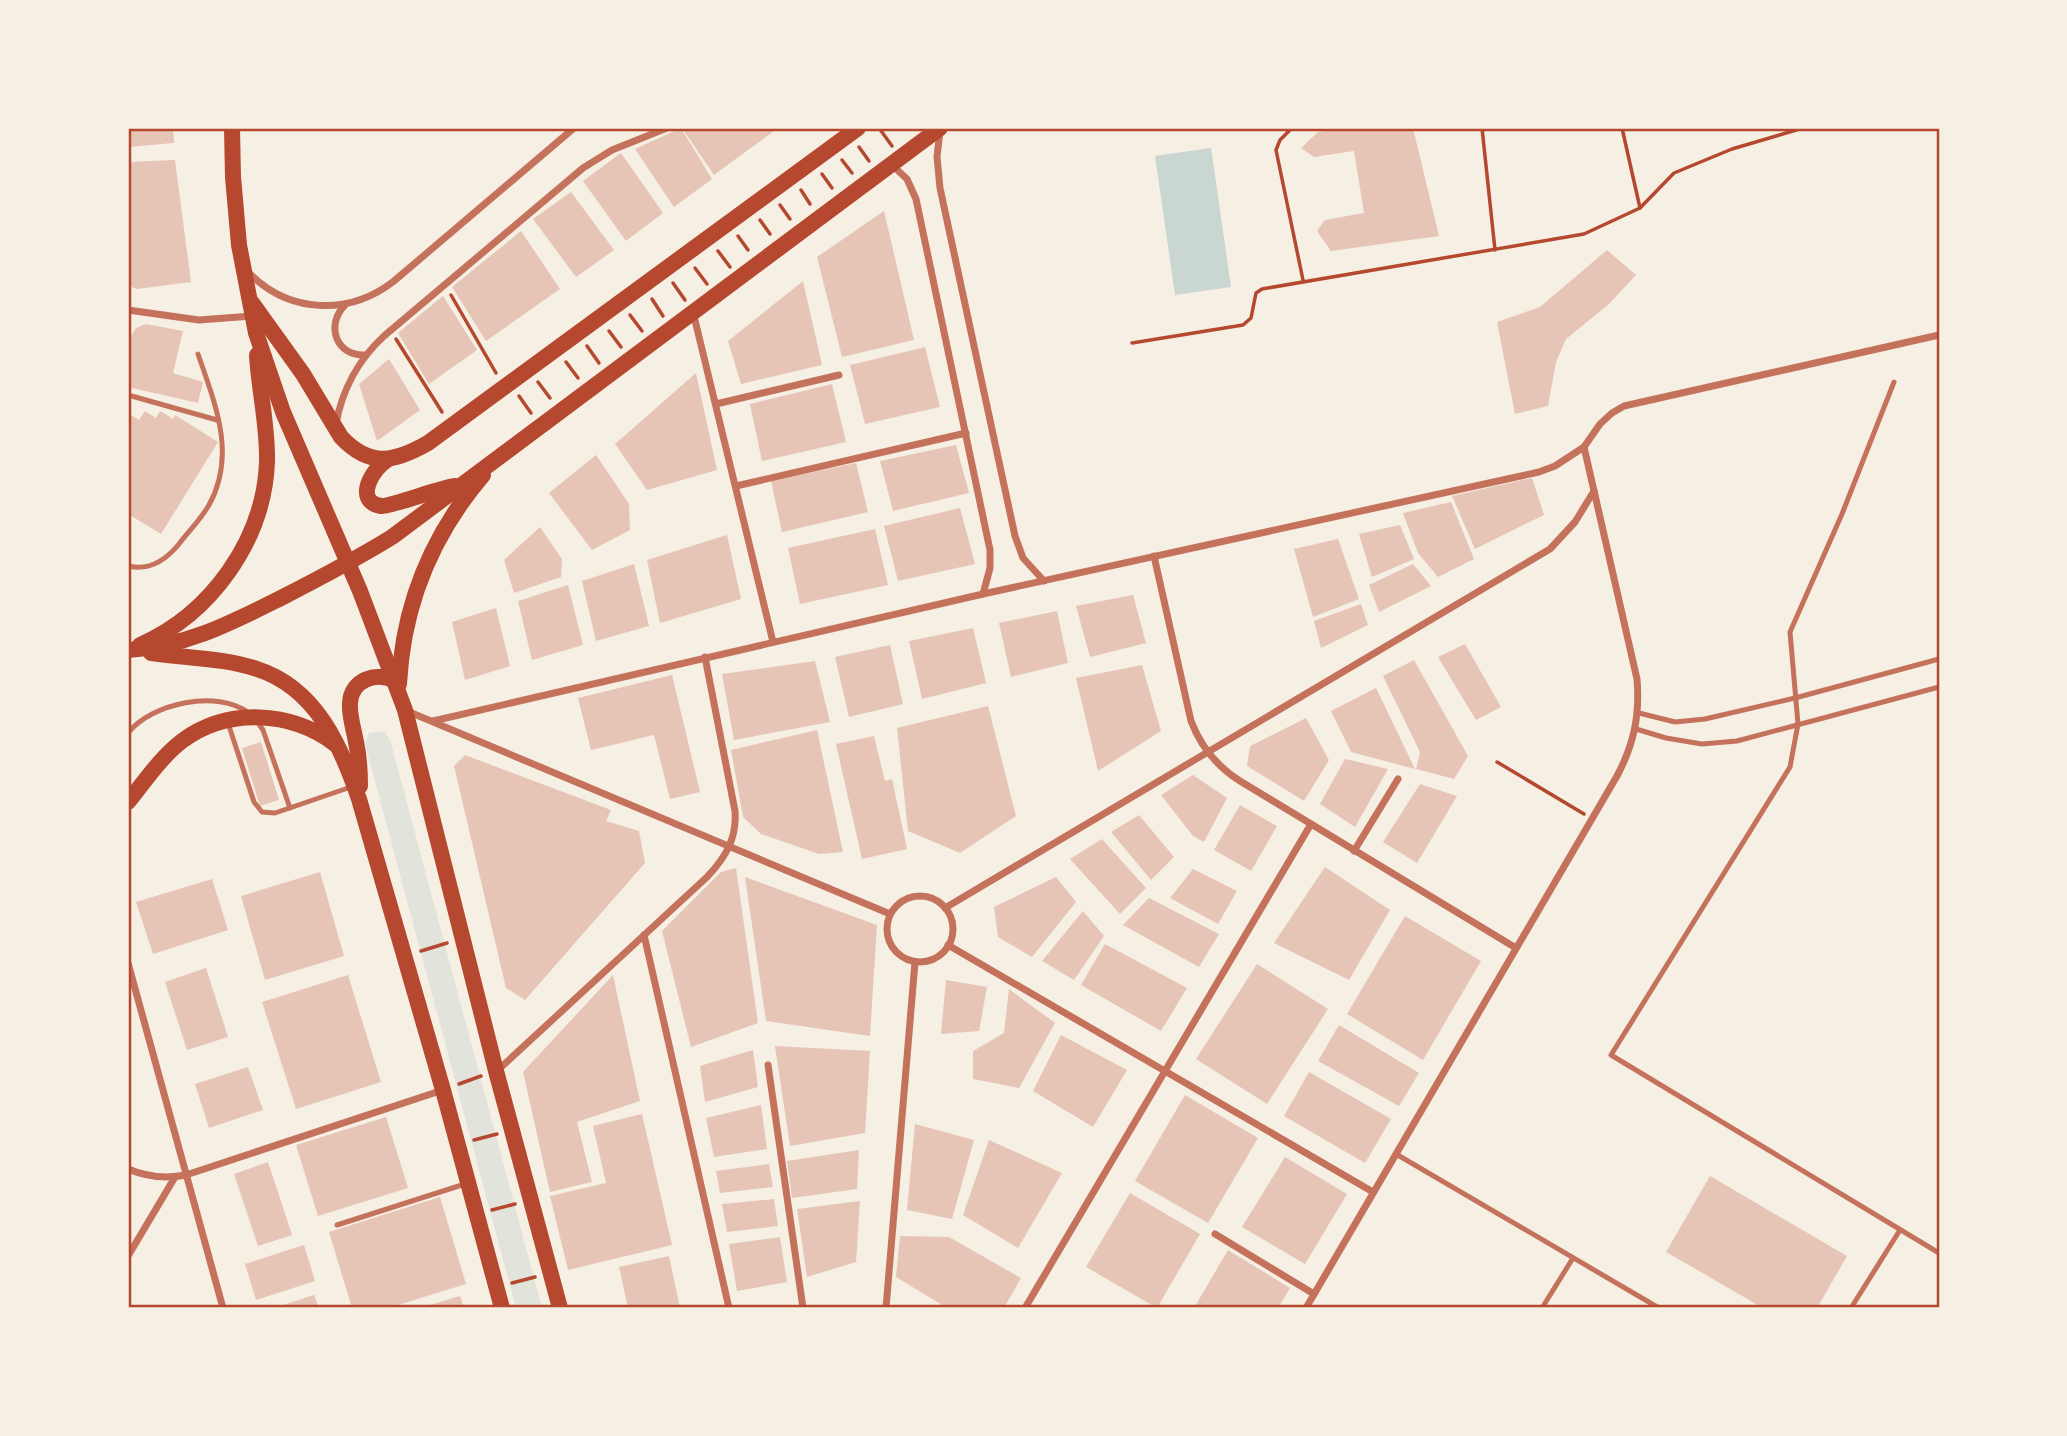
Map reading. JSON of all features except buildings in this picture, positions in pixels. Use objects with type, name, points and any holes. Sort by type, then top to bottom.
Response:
[{"type":"main road","points":[[128,650],[158,647],[203,635],[348,564],[415,521],[458,486],[940,128]]},
{"type":"main road","points":[[232,129],[234,200],[247,297],[256,333],[284,412],[348,564],[405,710],[496,1071],[560,1308]]},
{"type":"main road","points":[[458,486],[429,491],[386,506],[376,504],[369,496],[368,485],[377,467],[387,460],[418,449],[451,426],[854,131]]},
{"type":"main road","points":[[247,297],[298,367],[335,428],[348,444],[357,451],[387,460]]},
{"type":"main road","points":[[128,650],[171,629],[208,597],[238,558],[249,536],[257,513],[267,465],[256,333]]},
{"type":"main road","points":[[397,685],[404,636],[428,560],[469,491],[506,452]]},
{"type":"main road","points":[[128,650],[241,664],[260,669],[293,688],[307,700],[320,714],[339,747],[357,793],[406,956],[502,1308]]},
{"type":"main road","points":[[357,793],[359,767],[350,699],[356,687],[368,678],[382,676],[397,685]]},
{"type":"main road","points":[[128,800],[182,741],[211,725],[227,720],[278,718],[294,722],[339,747]]},
{"type":"street","points":[[242,265],[263,286],[288,300],[317,306],[346,304],[372,296],[574,128]]},
{"type":"street","points":[[335,428],[346,390],[366,355],[390,330],[583,168],[612,150],[667,128]]},
{"type":"street","points":[[940,128],[937,157],[940,188],[1015,536],[1023,558],[1044,581]]},
{"type":"street","points":[[885,169],[907,179],[916,199],[990,550],[990,568],[983,594]]},
{"type":"street","points":[[346,304],[335,321],[335,336],[347,351],[366,355]]},
{"type":"street","points":[[128,310],[199,320],[252,316]]},
{"type":"street","points":[[693,312],[774,642]]},
{"type":"street","points":[[433,721],[983,594],[1539,472],[1555,466],[1584,447],[1600,424],[1624,406],[1939,335]]},
{"type":"street","points":[[716,404],[839,375]]},
{"type":"street","points":[[736,486],[967,433]]},
{"type":"street","points":[[1306,1308],[1625,761],[1636,729],[1639,713],[1637,679],[1584,447]]},
{"type":"street","points":[[945,908],[1550,549],[1575,522],[1594,491]]},
{"type":"street","points":[[1154,556],[1191,721],[1208,753],[1231,776],[1516,948]]},
{"type":"street","points":[[496,1071],[707,877],[730,847],[735,828],[735,811],[705,657]]},
{"type":"street","points":[[405,710],[890,914]]},
{"type":"street","points":[[1354,851],[1398,779]]},
{"type":"street","points":[[1026,1308],[1311,824]]},
{"type":"street","points":[[921,896],[938,902],[945,908],[952,922],[952,930],[944,951],[931,960],[915,962],[899,955],[887,932],[890,914],[903,901],[921,896]]},
{"type":"street","points":[[644,935],[729,1308]]},
{"type":"street","points":[[948,945],[1373,1192]]},
{"type":"street","points":[[886,1308],[915,962]]},
{"type":"street","points":[[128,963],[223,1308]]},
{"type":"street","points":[[768,1065],[803,1308]]},
{"type":"street","points":[[128,1169],[145,1175],[186,1175],[443,1090]]},
{"type":"street","points":[[128,1256],[175,1177]]},
{"type":"street","points":[[1215,1234],[1314,1294]]},
{"type":"lane","points":[[128,566],[141,567],[164,559],[208,507],[216,491],[224,446],[198,354]]},
{"type":"lane","points":[[1894,382],[1842,514],[1790,632],[1798,724],[1790,767],[1611,1055],[1939,1253]]},
{"type":"lane","points":[[128,396],[217,419]]},
{"type":"lane","points":[[1639,713],[1675,722],[1732,714],[1939,659]]},
{"type":"lane","points":[[1636,729],[1666,738],[1702,744],[1737,741],[1939,687]]},
{"type":"lane","points":[[128,733],[135,723],[155,710],[184,703],[231,705],[244,709],[255,718],[263,730],[290,808]]},
{"type":"lane","points":[[227,720],[257,808],[268,814],[357,793]]},
{"type":"lane","points":[[1396,1154],[1659,1308]]},
{"type":"lane","points":[[337,1225],[468,1183]]},
{"type":"lane","points":[[1851,1308],[1900,1230]]},
{"type":"lane","points":[[1542,1308],[1573,1258]]},
{"type":"path","points":[[1292,128],[1276,150],[1303,280]]},
{"type":"path","points":[[1482,128],[1495,250]]},
{"type":"path","points":[[1622,128],[1640,208]]},
{"type":"path","points":[[1132,343],[1243,325],[1251,318],[1258,290],[1303,280],[1584,234],[1640,208],[1674,173],[1732,149],[1803,128]]},
{"type":"path","points":[[854,131],[885,169]]},
{"type":"path","points":[[832,147],[861,187]]},
{"type":"path","points":[[813,161],[842,201]]},
{"type":"path","points":[[791,177],[820,217]]},
{"type":"path","points":[[771,192],[800,232]]},
{"type":"path","points":[[750,207],[780,247]]},
{"type":"path","points":[[728,223],[758,264]]},
{"type":"path","points":[[708,238],[738,278]]},
{"type":"path","points":[[685,254],[715,295]]},
{"type":"path","points":[[663,270],[693,312]]},
{"type":"path","points":[[444,284],[507,385],[541,426]]},
{"type":"path","points":[[642,286],[672,328]]},
{"type":"path","points":[[620,302],[651,344]]},
{"type":"path","points":[[599,318],[630,359]]},
{"type":"path","points":[[390,330],[451,426]]},
{"type":"path","points":[[578,333],[608,376]]},
{"type":"path","points":[[556,349],[587,391]]},
{"type":"path","points":[[528,369],[560,412]]},
{"type":"path","points":[[1497,762],[1591,819]]},
{"type":"path","points":[[406,956],[463,938]]},
{"type":"path","points":[[443,1090],[496,1071]]},
{"type":"path","points":[[458,1144],[512,1130]]},
{"type":"path","points":[[477,1214],[531,1200]]},
{"type":"path","points":[[496,1288],[550,1273]]},
{"type":"shaded area","points":[[1211,148],[1231,287],[1175,295],[1155,156]]},
{"type":"shaded area","points":[[385,731],[391,743],[542,1308],[516,1308],[365,744],[369,733]]}]
